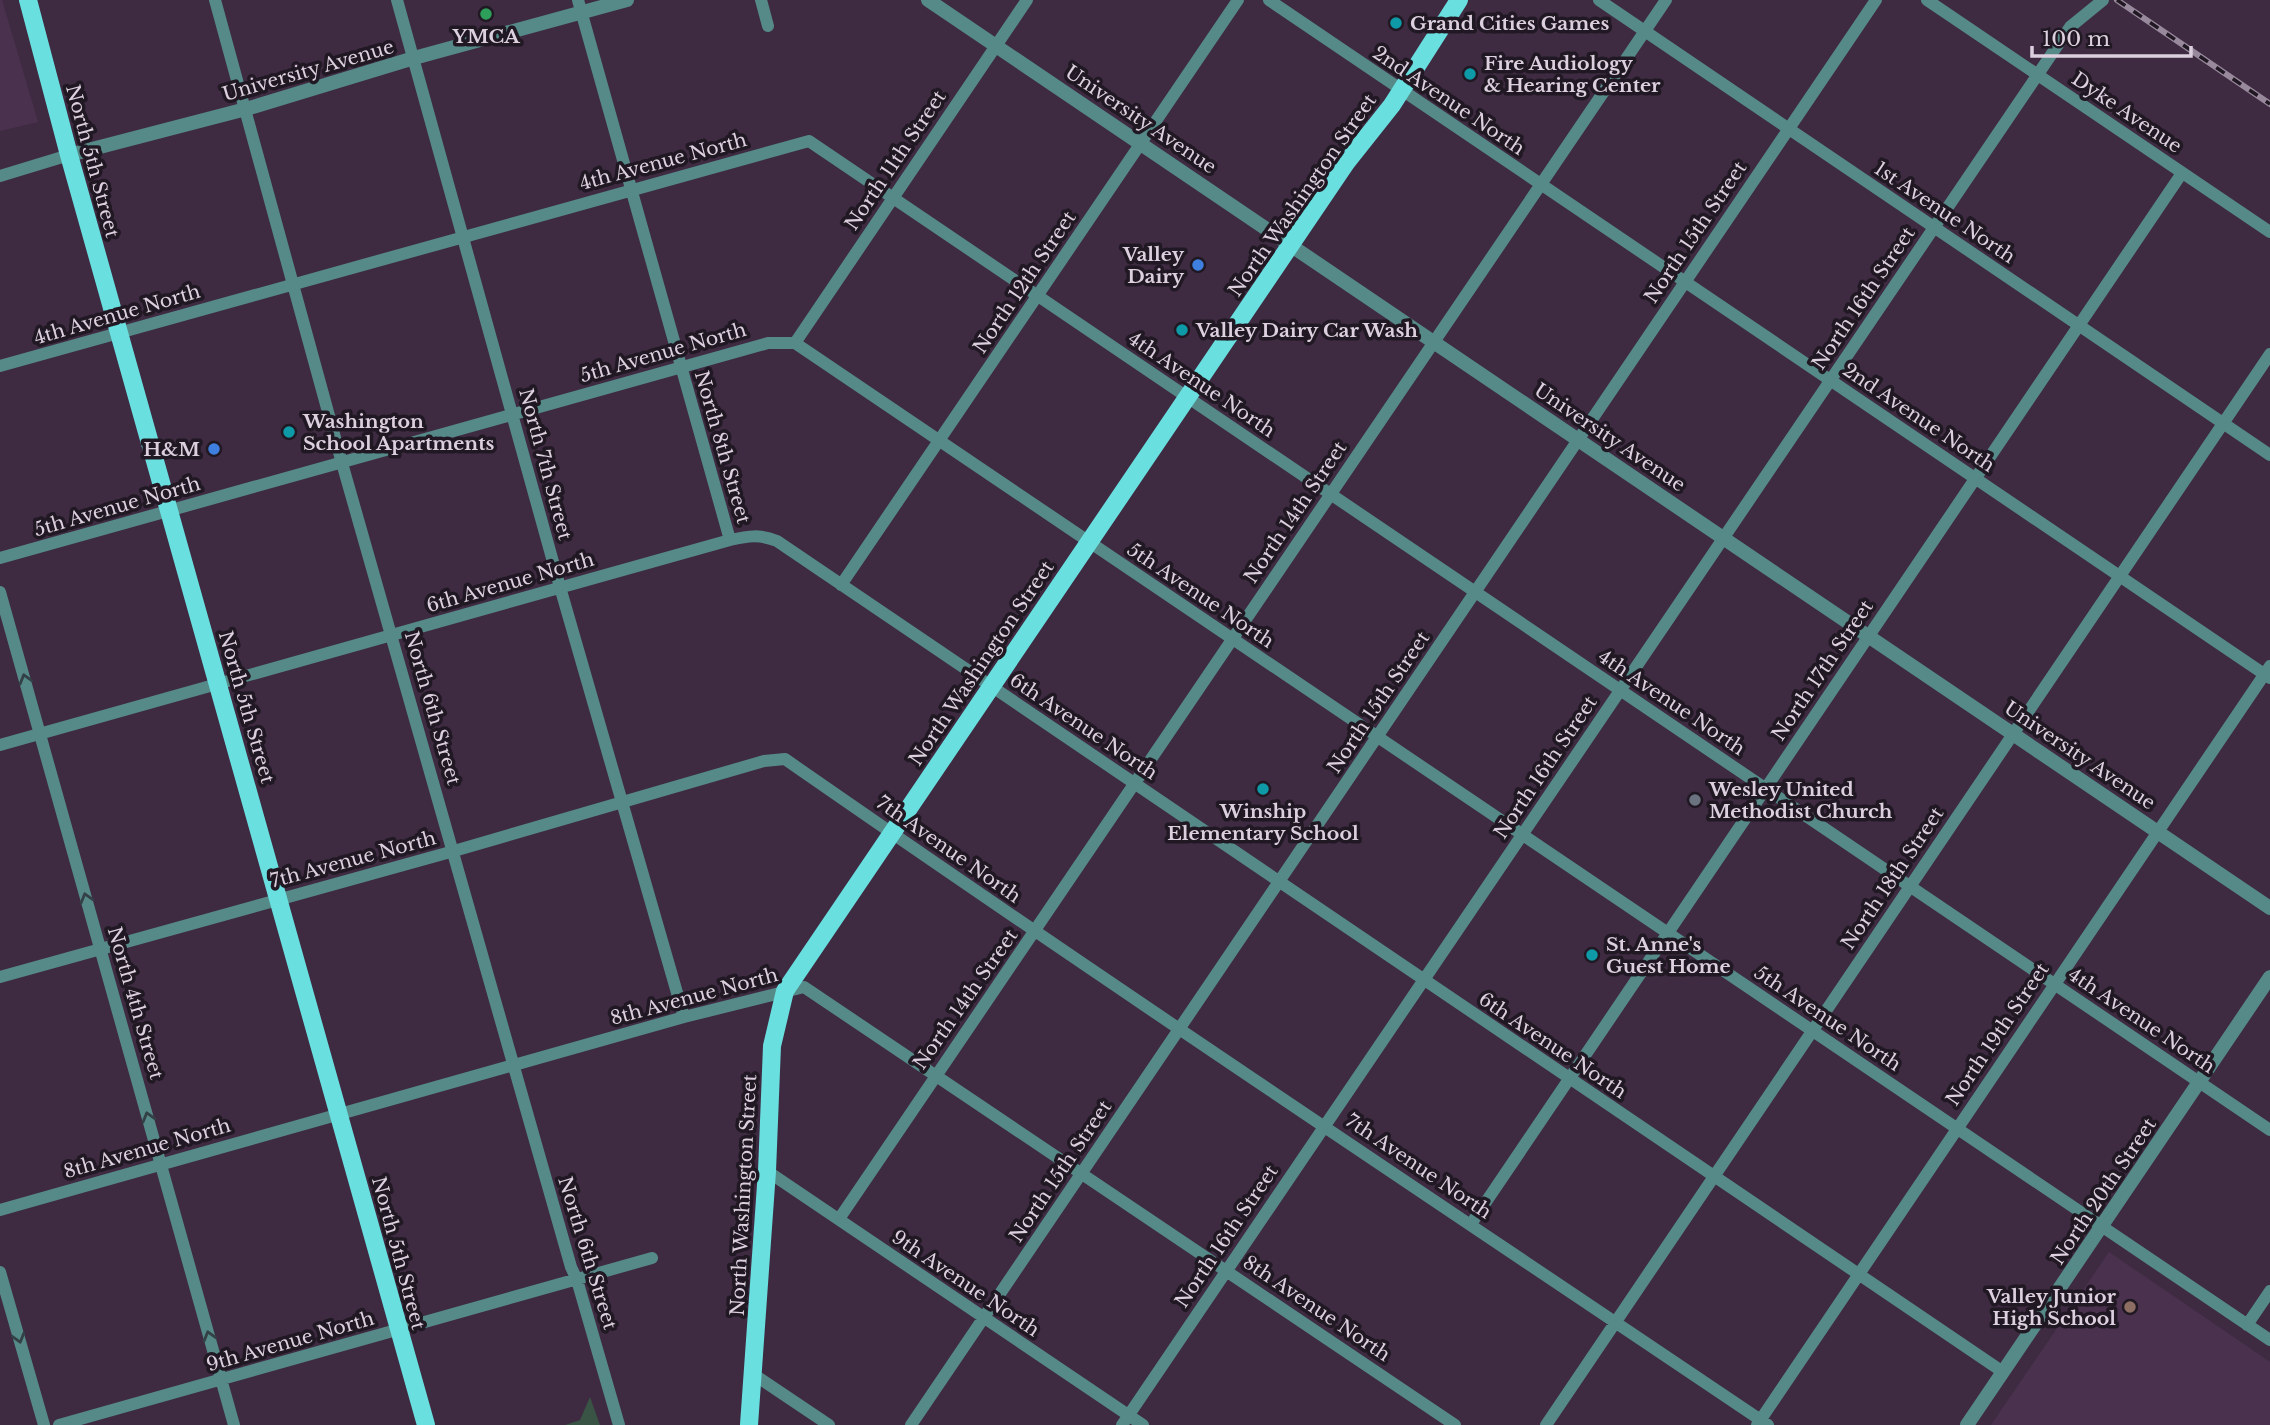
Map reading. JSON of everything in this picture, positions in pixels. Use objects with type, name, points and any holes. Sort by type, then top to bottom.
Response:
[{"type":"main road","name":"North 5th Street","points":[[28,0],[69,155],[426,1425]]},
{"type":"main road","name":"North Washington Street","points":[[749,1425],[767,1171],[772,1046],[785,991],[1346,163],[1401,91],[1459,0]]},
{"type":"street","name":"North 6th Street","points":[[215,0],[342,463],[571,1268],[577,1280],[619,1425]]},
{"type":"street","name":"North 7th Street","points":[[397,0],[560,587],[684,1017]]},
{"type":"street","name":"University Avenue","points":[[0,176],[69,155],[246,109],[579,7],[627,0]]},
{"type":"street","points":[[761,0],[768,26]]},
{"type":"street","name":"University Avenue","points":[[928,0],[2270,908]]},
{"type":"street","name":"North 11th Street","points":[[795,343],[1027,0]]},
{"type":"street","name":"North 12th Street","points":[[841,585],[1238,0]]},
{"type":"street","name":"2nd Avenue North","points":[[1269,0],[2120,576],[2268,673]]},
{"type":"street","name":"1st Avenue North","points":[[1599,0],[2270,455]]},
{"type":"street","name":"North 14th Street","points":[[839,1219],[1666,0]]},
{"type":"street","name":"North 15th Street","points":[[911,1425],[1876,0]]},
{"type":"street","name":"Dyke Avenue","points":[[1927,0],[2270,232]]},
{"type":"street","name":"North 16th Street","points":[[1125,1420],[2037,74],[2070,27],[2103,0]]},
{"type":"street","name":"North 8th Street","points":[[579,7],[730,540]]},
{"type":"street","name":"4th Avenue North","points":[[0,366],[809,141],[2270,1130]]},
{"type":"street","name":"North 17th Street","points":[[1471,1224],[2182,173]]},
{"type":"street","name":"5th Avenue North","points":[[0,558],[768,343],[795,343],[2270,1340]]},
{"type":"street","name":"North 18th Street","points":[[1546,1425],[2270,354]]},
{"type":"street","name":"6th Avenue North","points":[[0,745],[730,540],[765,536],[777,541],[2003,1372]]},
{"type":"street","name":"North 4th Street","points":[[0,592],[234,1425]]},
{"type":"street","name":"North 19th Street","points":[[1762,1423],[1956,1129],[2268,673]]},
{"type":"street","name":"7th Avenue North","points":[[0,977],[454,851],[764,761],[785,759],[1034,932],[1325,1125],[1762,1423]]},
{"type":"street","name":"North 20th Street","points":[[1967,1425],[2270,977]]},
{"type":"street","name":"8th Avenue North","points":[[0,1210],[684,1017],[804,987],[1455,1425]]},
{"type":"street","name":"9th Avenue North","points":[[767,1171],[983,1318],[1125,1420],[1143,1425]]},
{"type":"street","name":"9th Avenue North","points":[[59,1425],[652,1258]]},
{"type":"street","points":[[0,1272],[44,1425]]},
{"type":"street","points":[[2247,1325],[2270,1291]]},
{"type":"street","points":[[753,1374],[829,1425]]},
{"type":"shaded area","points":[[0,0],[38,122],[0,131]]},
{"type":"shaded area","name":"Valley Junior High School","points":[[2109,1252],[2270,1362],[2270,1425],[1991,1425]]},
{"type":"green space","points":[[590,1397],[600,1425],[565,1425],[580,1420]]},
{"type":"railway","points":[[2117,0],[2270,104]]},
{"type":"place","name":"YMCA","points":[[486,14]]},
{"type":"place","name":"Grand Cities Games","points":[[1396,23]]},
{"type":"place","name":"Fire Audiology & Hearing Center","points":[[1470,74]]},
{"type":"place","name":"Valley Dairy","points":[[1198,265]]},
{"type":"place","name":"Valley Dairy Car Wash","points":[[1182,330]]},
{"type":"place","name":"Washington School Apartments","points":[[289,432]]},
{"type":"place","name":"H&M","points":[[214,449]]},
{"type":"place","name":"Winship Elementary School","points":[[1263,789]]},
{"type":"place","name":"Wesley United Methodist Church","points":[[1695,800]]},
{"type":"place","name":"St. Anne's Guest Home","points":[[1592,955]]},
{"type":"place","name":"Valley Junior High School","points":[[2130,1307]]}]
